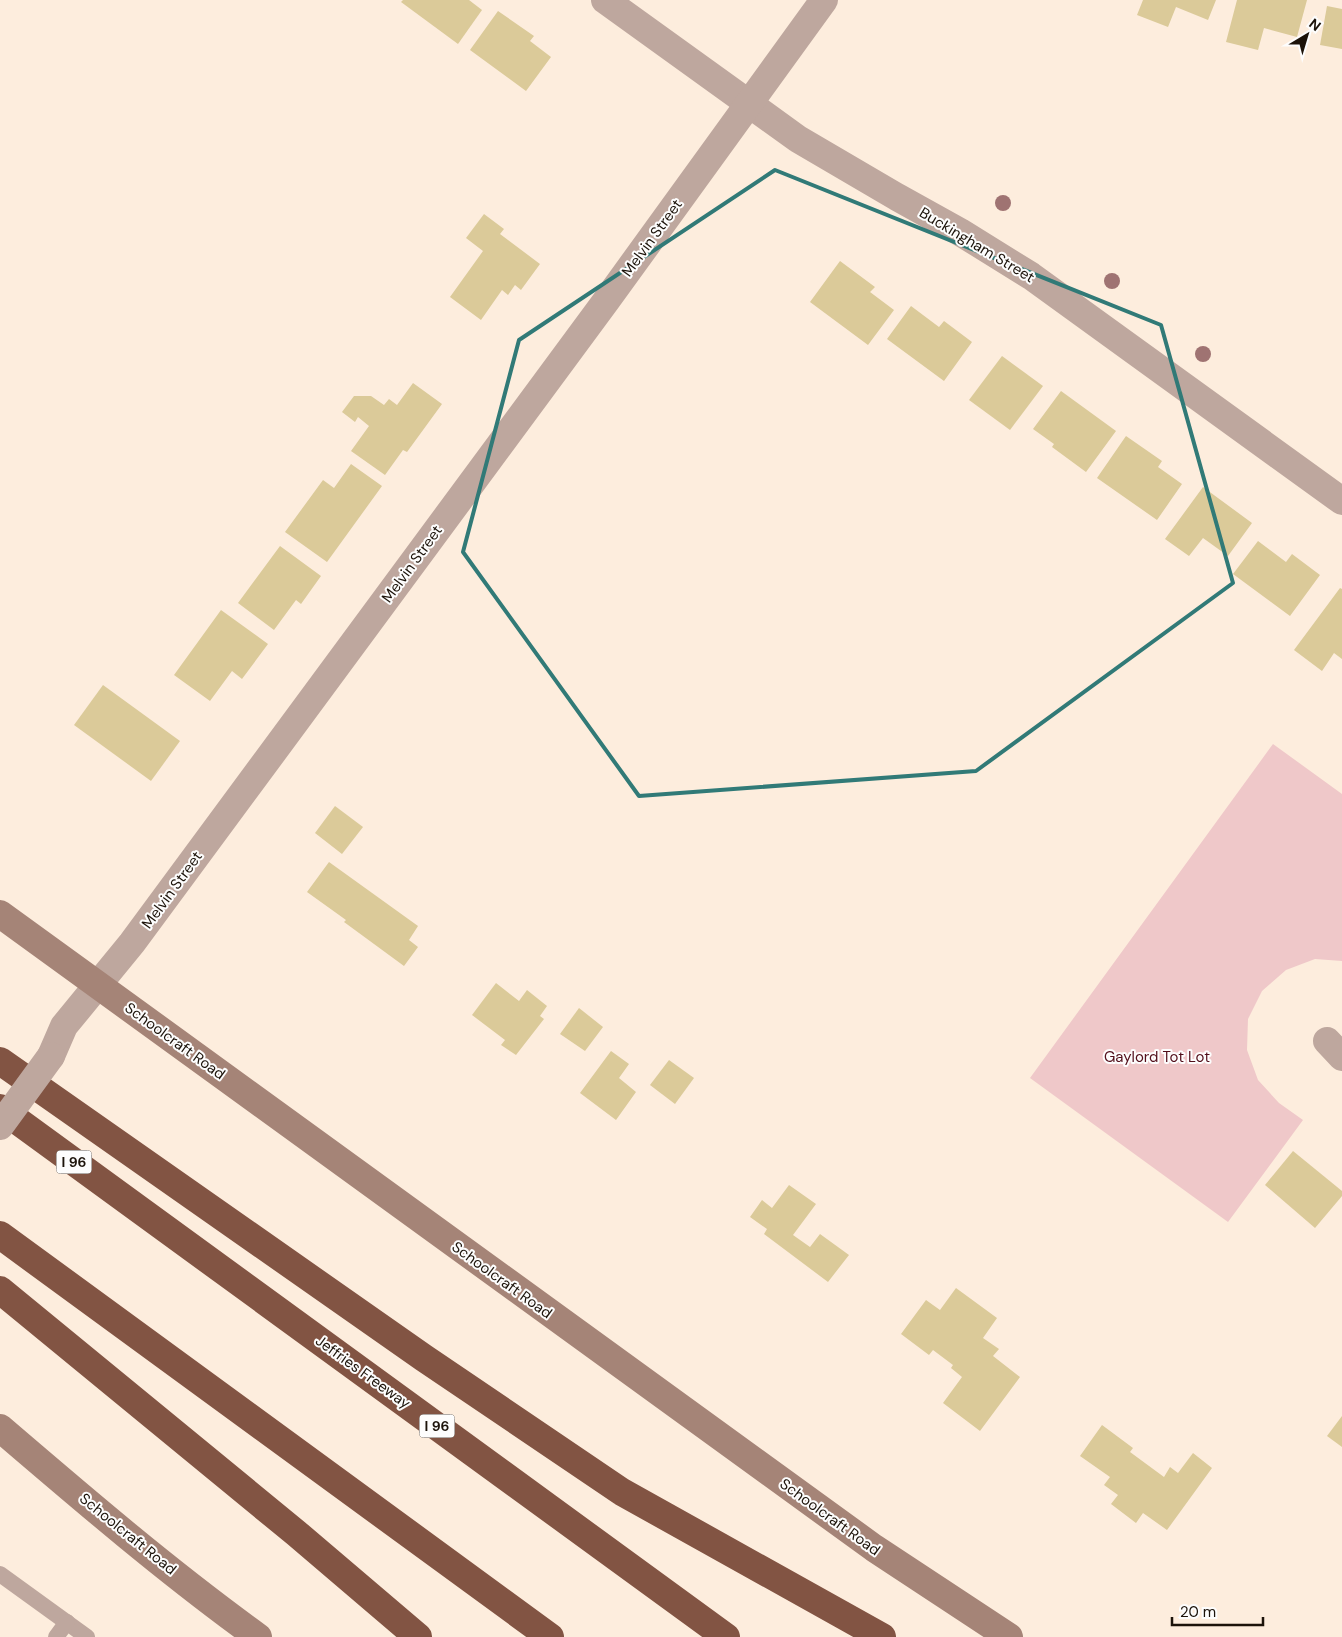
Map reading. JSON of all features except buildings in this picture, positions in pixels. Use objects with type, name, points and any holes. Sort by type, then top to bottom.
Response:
[{"type":"highway","points":[[0,1060],[424,1358],[622,1492],[882,1637]]},
{"type":"highway","name":"Jeffries Freeway","points":[[0,1108],[726,1637]]},
{"type":"highway","points":[[0,1235],[550,1637]]},
{"type":"highway","points":[[0,1290],[296,1533],[418,1637]]},
{"type":"main road","name":"Schoolcraft Road","points":[[0,914],[866,1543],[1010,1637]]},
{"type":"main road","name":"Schoolcraft Road","points":[[0,1428],[99,1513],[258,1637]]},
{"type":"street","name":"Buckingham Street","points":[[605,0],[798,140],[960,232],[1031,276],[1342,501]]},
{"type":"street","name":"Melvin Street","points":[[0,1126],[51,1056],[64,1026],[132,943],[204,847],[594,318],[824,0]]},
{"type":"lane","points":[[0,1574],[87,1637]]},
{"type":"lane","points":[[56,1637],[66,1622]]},
{"type":"highlighted area","points":[[775,170],[1161,325],[1233,583],[976,771],[639,796],[463,552],[519,340]]},
{"type":"green space","name":"Gaylord Tot Lot","points":[[1273,744],[1342,794],[1342,961],[1315,959],[1286,970],[1262,991],[1248,1019],[1247,1050],[1258,1080],[1279,1103],[1303,1120],[1228,1222],[1030,1078]]}]
